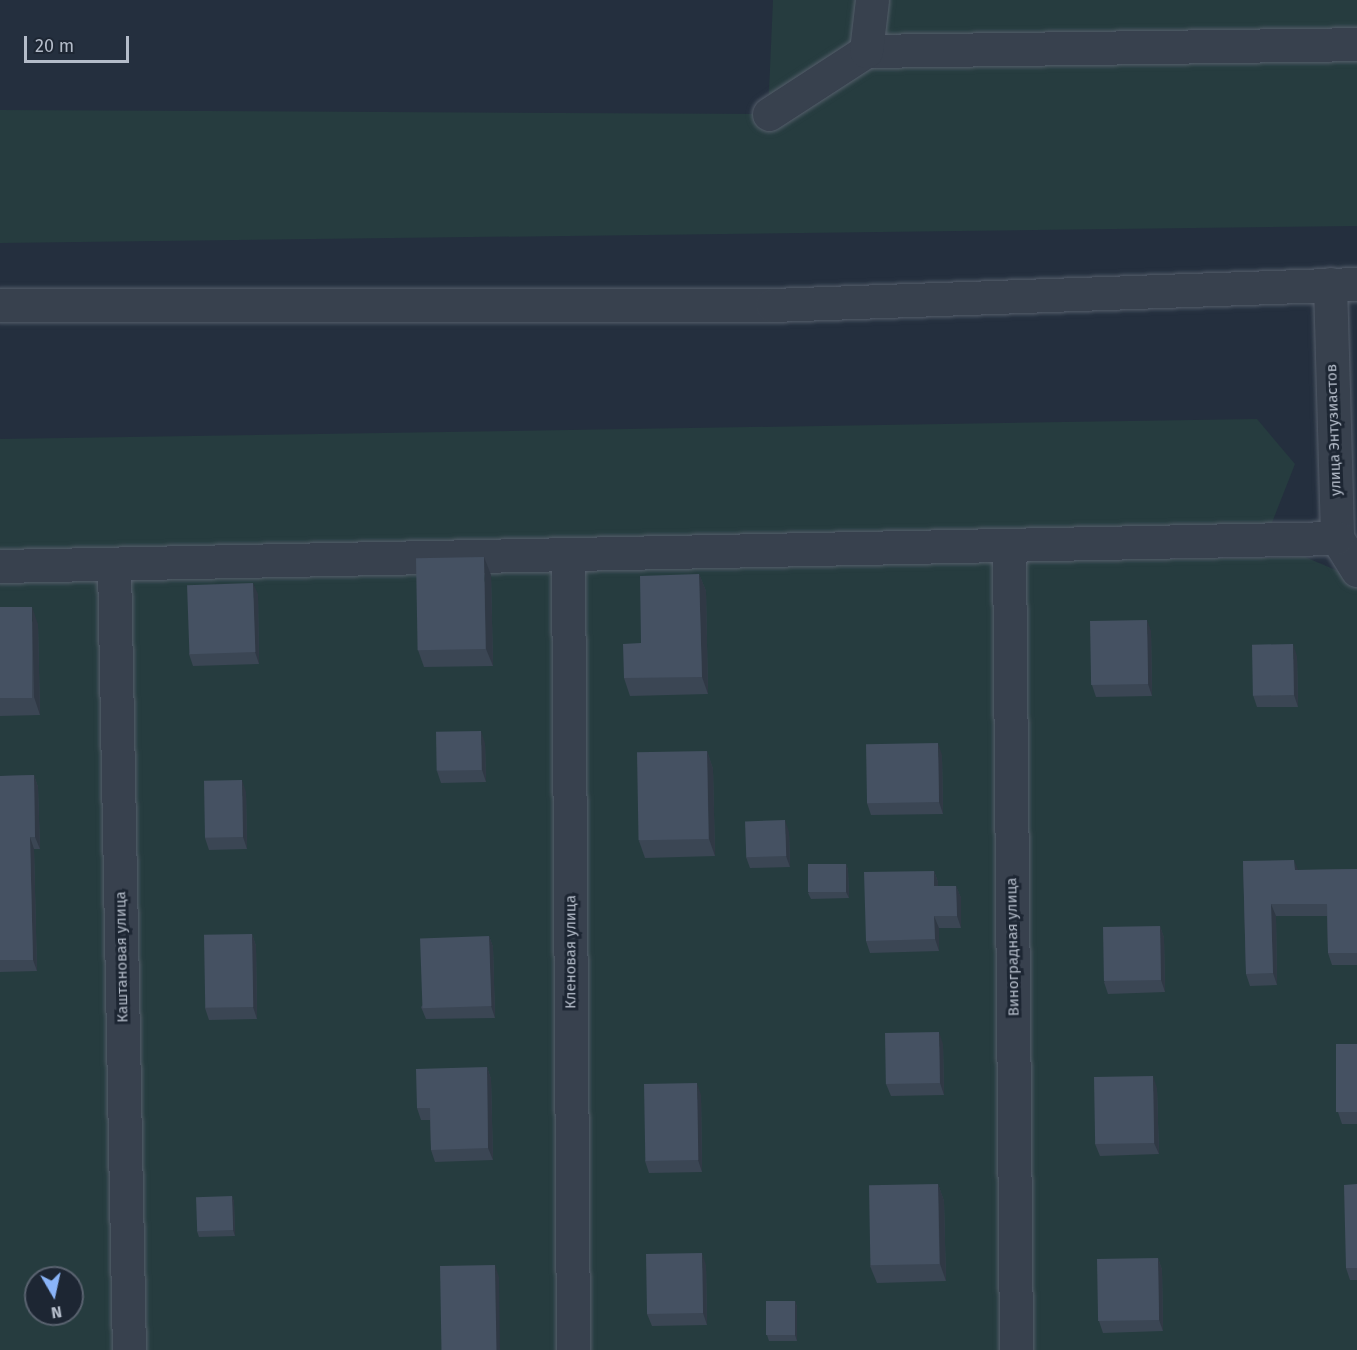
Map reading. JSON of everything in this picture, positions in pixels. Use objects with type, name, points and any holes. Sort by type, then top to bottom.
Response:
[{"type":"street","points":[[866,51],[872,0]]},
{"type":"street","points":[[769,114],[866,51],[1357,44]]},
{"type":"street","points":[[0,304],[772,305],[1343,284]]},
{"type":"street","name":"улица Энтузиастов","points":[[1336,538],[1343,284]]},
{"type":"street","points":[[0,566],[1336,538],[1357,570]]},
{"type":"street","name":"Виноградная улица","points":[[1009,544],[1016,1350]]},
{"type":"street","name":"Кленовая улица","points":[[568,554],[573,1350]]},
{"type":"street","name":"Каштановая улица","points":[[114,565],[129,1350]]},
{"type":"green space","points":[[773,0],[1357,0],[1357,226],[0,243],[0,110],[768,114]]},
{"type":"green space","points":[[1257,419],[1295,464],[1266,538],[0,555],[0,439]]},
{"type":"green space","points":[[1305,557],[1357,579],[1357,1350],[0,1350],[0,574]]},
{"type":"building","points":[[484,557],[486,649],[418,650],[416,558]]},
{"type":"building","points":[[699,574],[702,677],[624,678],[623,644],[641,643],[640,576]]},
{"type":"building","points":[[253,583],[255,652],[189,654],[187,585]]},
{"type":"building","points":[[0,607],[32,607],[32,698],[0,698]]},
{"type":"building","points":[[1147,620],[1148,684],[1091,685],[1090,621]]},
{"type":"building","points":[[1293,644],[1294,695],[1253,696],[1252,645]]},
{"type":"building","points":[[481,731],[482,770],[437,771],[436,732]]},
{"type":"building","points":[[938,743],[939,802],[867,803],[866,744]]},
{"type":"building","points":[[707,751],[709,839],[639,840],[637,752]]},
{"type":"building","points":[[34,775],[35,837],[30,837],[33,960],[0,960],[0,776]]},
{"type":"building","points":[[242,780],[243,837],[205,838],[204,781]]},
{"type":"building","points":[[785,820],[786,856],[746,857],[745,821]]},
{"type":"building","points":[[1294,860],[1295,870],[1357,869],[1357,953],[1328,953],[1327,904],[1271,904],[1273,973],[1246,974],[1243,861]]},
{"type":"building","points":[[808,864],[846,864],[846,892],[808,892]]},
{"type":"building","points":[[934,871],[934,886],[956,886],[957,916],[934,916],[935,939],[866,941],[864,872]]},
{"type":"building","points":[[1160,926],[1161,980],[1104,981],[1103,927]]},
{"type":"building","points":[[252,934],[253,1007],[205,1008],[204,935]]},
{"type":"building","points":[[489,936],[491,1006],[422,1008],[420,938]]},
{"type":"building","points":[[939,1032],[940,1083],[886,1084],[885,1033]]},
{"type":"building","points":[[1336,1044],[1357,1044],[1357,1112],[1336,1112]]},
{"type":"building","points":[[487,1067],[488,1148],[431,1150],[430,1108],[417,1108],[416,1069]]},
{"type":"building","points":[[1153,1076],[1154,1143],[1095,1144],[1094,1077]]},
{"type":"building","points":[[697,1083],[698,1160],[645,1161],[644,1084]]},
{"type":"building","points":[[938,1184],[939,1264],[870,1265],[869,1185]]},
{"type":"building","points":[[1357,1184],[1357,1268],[1346,1268],[1344,1185]]},
{"type":"building","points":[[232,1196],[233,1230],[197,1231],[196,1197]]},
{"type":"building","points":[[702,1253],[703,1313],[647,1314],[646,1254]]},
{"type":"building","points":[[1158,1258],[1159,1320],[1098,1321],[1097,1259]]},
{"type":"building","points":[[495,1265],[496,1350],[441,1350],[440,1266]]},
{"type":"building","points":[[766,1301],[795,1301],[795,1335],[766,1335]]}]
